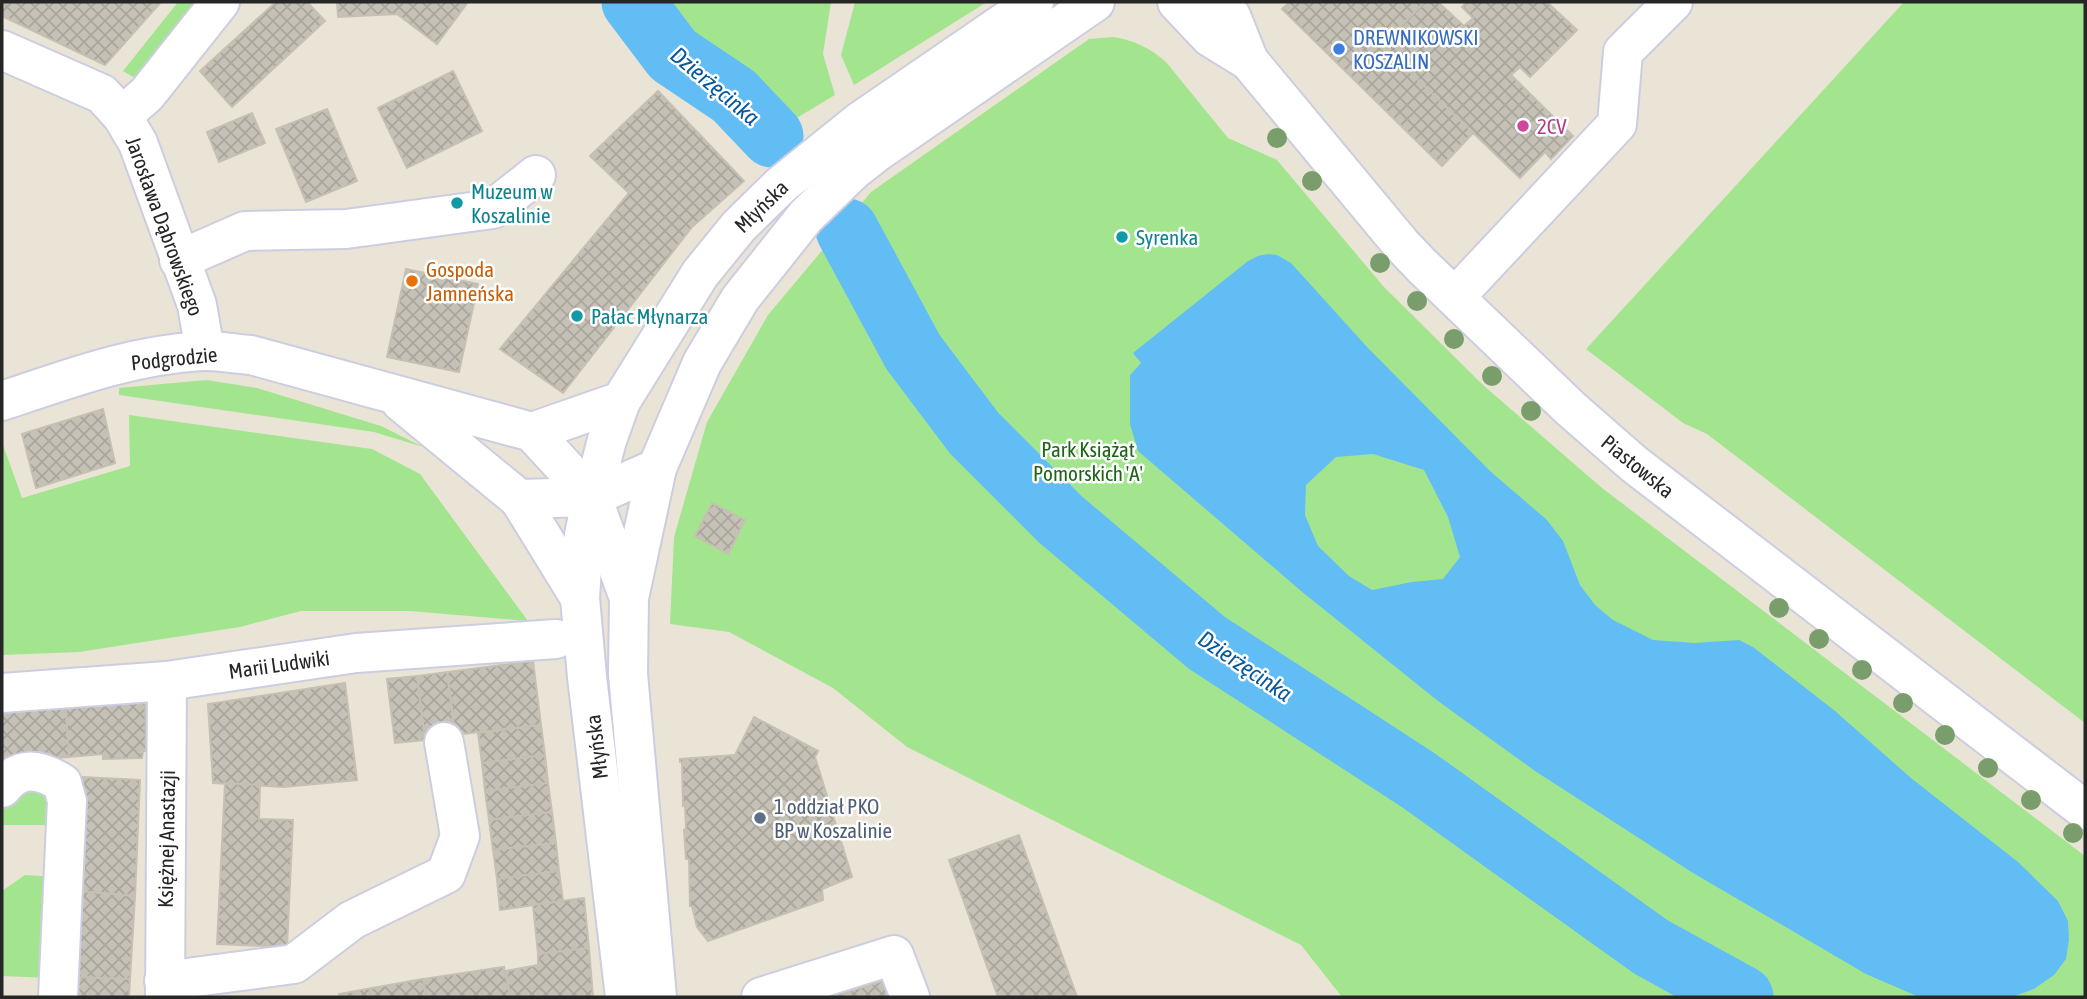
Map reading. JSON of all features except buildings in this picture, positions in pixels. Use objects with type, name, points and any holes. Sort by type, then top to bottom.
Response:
[{"type":"street","points":[[122,116],[147,94],[220,2]]},
{"type":"street","name":"Młyńska","points":[[657,997],[628,674],[629,597],[657,468],[702,363],[740,299],[806,216],[854,170],[868,137],[1034,2]]},
{"type":"street","name":"Młyńska","points":[[625,997],[580,597],[584,535],[607,440],[621,401],[699,274],[739,226],[781,185],[868,137],[1096,2]]},
{"type":"street","name":"Piastowska","points":[[1177,2],[1210,37],[1249,61]]},
{"type":"street","name":"Piastowska","points":[[1219,2],[1231,16],[1249,61],[1394,235],[1422,266],[1579,416],[1634,464],[2085,810]]},
{"type":"street","points":[[1455,297],[1617,124],[1623,52],[1673,2]]},
{"type":"street","name":"Jarosława Dąbrowskiego","points":[[2,50],[102,94],[122,116],[138,143],[197,305],[205,351]]},
{"type":"street","points":[[179,260],[246,231],[346,229],[493,209],[536,175]]},
{"type":"street","name":"Podgrodzie","points":[[2,401],[141,358],[205,351],[251,355],[532,432]]},
{"type":"street","name":"Podgrodzie","points":[[389,392],[519,499],[580,597]]},
{"type":"street","points":[[592,497],[532,432],[621,401]]},
{"type":"street","points":[[519,499],[592,497],[657,468]]},
{"type":"street","name":"Młyńska","points":[[592,497],[629,597]]},
{"type":"street","name":"Marii Ludwiki","points":[[2,693],[167,681],[356,653],[556,639]]},
{"type":"street","name":"Księżnej Anastazji","points":[[164,989],[167,681]]},
{"type":"street","points":[[164,989],[294,964],[352,920],[446,874],[460,836],[444,742]]},
{"type":"street","points":[[2,788],[9,779],[25,772],[45,773],[62,783],[67,801],[58,997]]},
{"type":"street","points":[[761,997],[894,955],[910,997]]},
{"type":"green space","points":[[178,2],[193,2],[192,9],[135,78],[123,71]]},
{"type":"green space","points":[[638,2],[831,2],[823,54],[835,95],[755,143]]},
{"type":"green space","points":[[855,2],[987,2],[854,85],[841,55]]},
{"type":"green space","points":[[1904,2],[2085,2],[2085,723],[1707,434],[1683,423],[1586,349]]},
{"type":"green space","name":"Park Książąt Pomorskich 'A'","points":[[1113,37],[1135,43],[1160,57],[1228,138],[1277,160],[1384,287],[1483,385],[1602,488],[2085,856],[2085,997],[1342,997],[1301,945],[907,747],[833,688],[729,632],[670,624],[674,537],[707,422],[768,315],[871,192],[1089,39]]},
{"type":"green space","points":[[206,380],[257,388],[381,426],[423,447],[374,432],[119,395],[119,388]]},
{"type":"green space","points":[[129,415],[372,449],[420,474],[528,621],[410,611],[301,611],[240,627],[79,652],[2,655],[2,442],[22,498],[130,466]]},
{"type":"green space","points":[[45,785],[59,825],[3,825],[3,803],[13,789]]},
{"type":"green space","points":[[25,875],[55,877],[49,978],[2,976],[2,891]]},
{"type":"water","points":[[611,2],[651,2],[675,26],[673,55],[658,63],[633,48]]},
{"type":"water","points":[[1277,255],[1291,263],[1368,348],[1490,471],[1547,520],[1563,541],[1580,585],[1595,605],[1613,620],[1653,640],[1694,643],[1739,640],[1753,647],[1835,711],[1911,778],[2018,862],[2058,901],[2068,921],[2066,959],[2054,975],[2034,989],[2012,997],[1919,997],[1866,974],[1693,873],[1535,771],[1438,701],[1301,591],[1138,451],[1130,424],[1130,375],[1141,363],[1133,353],[1248,261],[1258,256]],"holes":[[[1373,454],[1424,470],[1448,517],[1460,557],[1443,579],[1372,590],[1349,576],[1318,546],[1305,515],[1306,485],[1336,457]]]},
{"type":"waterway","name":"Dzierżęcinka","points":[[633,2],[673,55],[734,96],[772,136]]},
{"type":"waterway","name":"Dzierżęcinka","points":[[847,230],[913,352],[974,433],[1061,520],[1207,643],[1418,780],[1651,947],[1742,997]]},
{"type":"place","name":"DREWNIKOWSKI KOSZALIN","points":[[1339,49]]},
{"type":"place","name":"2CV","points":[[1523,126]]},
{"type":"place","name":"Muzeum w Koszalinie","points":[[457,203]]},
{"type":"place","name":"Syrenka","points":[[1122,237]]},
{"type":"place","name":"Gospoda Jamneńska","points":[[412,281]]},
{"type":"place","name":"Pałac Młynarza","points":[[577,316]]},
{"type":"place","name":"1 oddział PKO BP w Koszalinie","points":[[760,818]]}]
